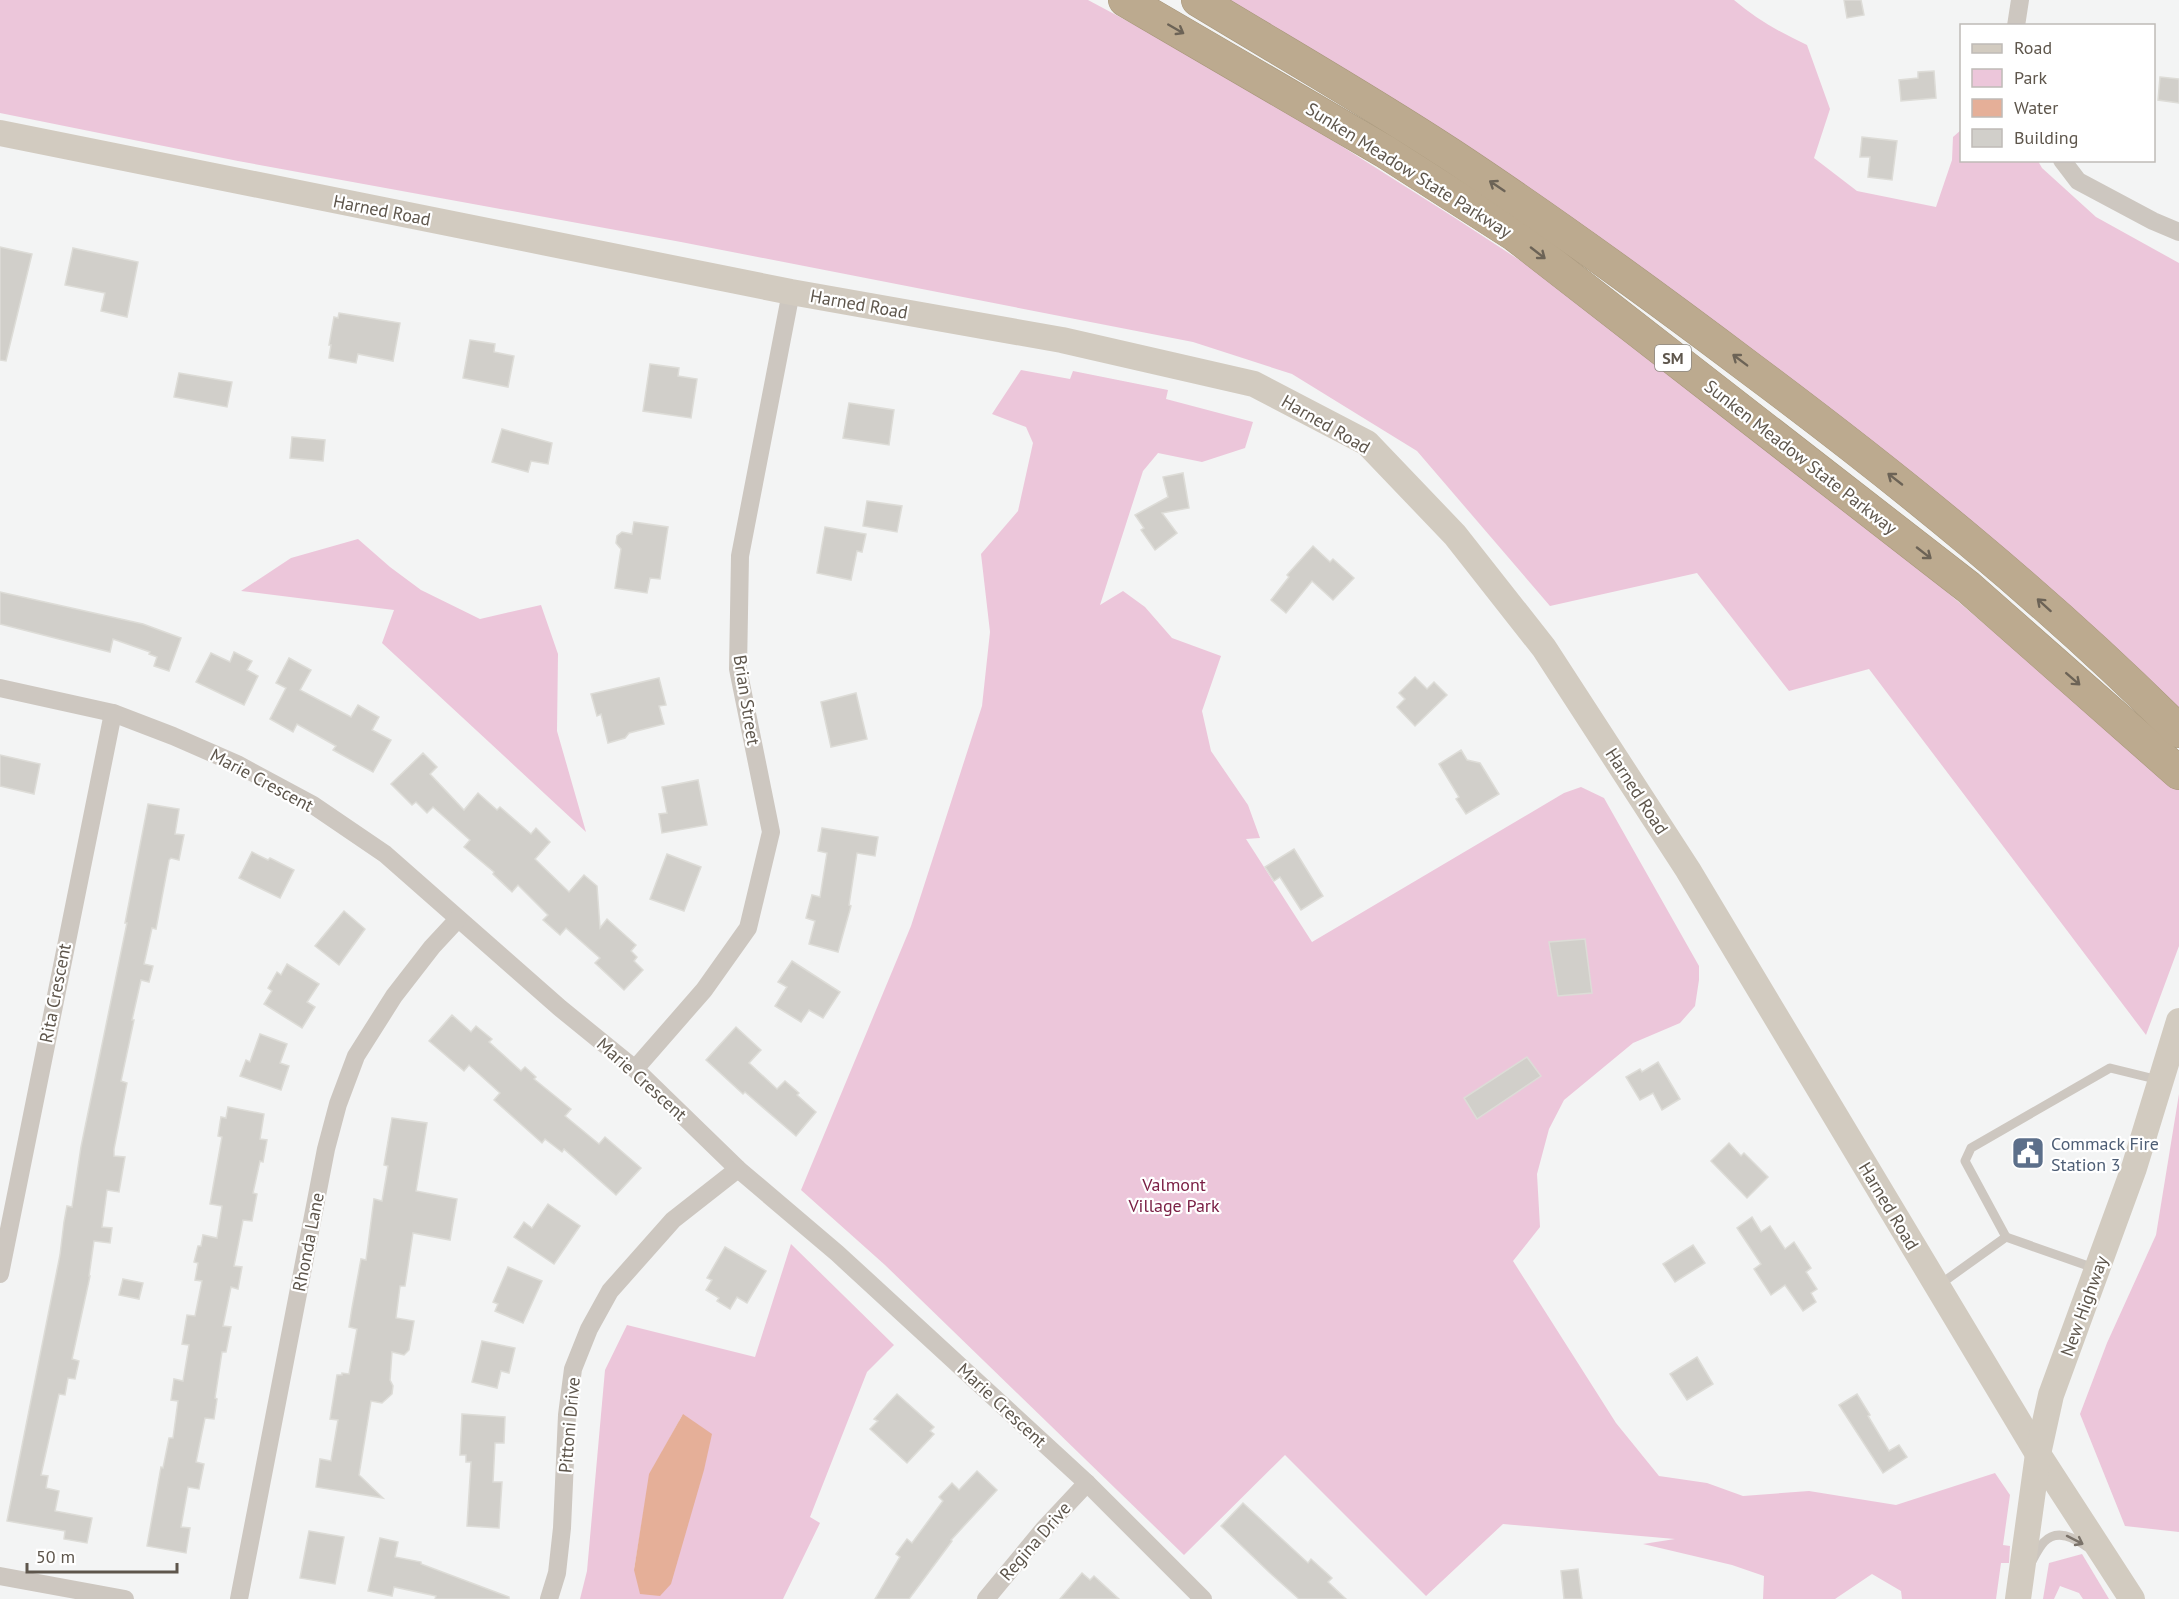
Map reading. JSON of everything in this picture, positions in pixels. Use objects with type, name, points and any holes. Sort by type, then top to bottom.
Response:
[{"type":"highway","name":"Sunken Meadow State Parkway","points":[[1125,0],[1384,151],[1515,235],[1968,587],[2179,772]]},
{"type":"highway","name":"Sunken Meadow State Parkway","points":[[1198,0],[1449,153],[1619,270],[1834,431],[1933,509],[2042,603],[2179,731]]},
{"type":"main road","name":"Harned Road","points":[[0,133],[791,292],[1062,340],[1254,384],[1367,443],[1455,535],[1544,648],[1688,870],[2038,1454],[2132,1599]]},
{"type":"main road","name":"New Highway","points":[[2019,1590],[2038,1454],[2051,1395],[2134,1168],[2179,1021]]},
{"type":"street","points":[[2016,24],[2020,0]]},
{"type":"street","points":[[2063,162],[2078,182],[2153,221],[2179,231]]},
{"type":"street","name":"Brian Street","points":[[635,1069],[704,990],[748,928],[771,832],[738,669],[740,556],[791,292]]},
{"type":"street","name":"Marie Crescent","points":[[0,688],[113,713],[173,736],[237,764],[313,805],[385,854],[560,1008],[635,1069],[738,1169],[837,1253],[1087,1484],[1203,1599]]},
{"type":"street","name":"Rita Crescent","points":[[0,1274],[7,1205],[113,713]]},
{"type":"street","name":"Rhonda Lane","points":[[239,1599],[326,1149],[338,1104],[356,1056],[394,996],[432,947],[458,919]]},
{"type":"street","name":"Pittoni Drive","points":[[549,1599],[557,1573],[562,1528],[567,1415],[573,1369],[589,1329],[610,1291],[673,1220],[738,1169]]},
{"type":"street","name":"Regina Drive","points":[[986,1599],[1043,1530],[1087,1484]]},
{"type":"street","points":[[0,1576],[125,1599]]},
{"type":"lane","points":[[2097,1269],[2006,1237],[1965,1161],[1971,1149],[2110,1068],[2161,1081]]},
{"type":"lane","points":[[1937,1286],[2006,1237]]},
{"type":"lane","points":[[2019,1590],[2044,1541],[2060,1534],[2075,1537],[2109,1564]]},
{"type":"green space","points":[[0,0],[1088,0],[1234,78],[1550,280],[1808,474],[2179,789],[2179,946],[2146,1035],[1869,669],[1789,691],[1697,573],[1550,606],[1417,451],[1292,374],[1193,342],[681,242],[238,161],[0,113]]},
{"type":"green space","points":[[1221,0],[1734,0],[1769,25],[1807,45],[1830,109],[1814,158],[1857,191],[1936,207],[1952,160],[1953,137],[1960,131],[1960,162],[2039,162],[2042,168],[2096,217],[2179,263],[2179,712],[1974,532]]},
{"type":"green space","name":"Valmont Village Park","points":[[1021,370],[1070,379],[1073,371],[1168,390],[1166,399],[1253,422],[1245,448],[1202,462],[1158,453],[1143,471],[1100,605],[1123,591],[1145,607],[1172,638],[1221,656],[1202,711],[1211,751],[1248,805],[1260,838],[1246,839],[1312,942],[1564,793],[1581,787],[1604,798],[1699,966],[1695,1006],[1680,1023],[1633,1043],[1564,1100],[1549,1129],[1537,1174],[1540,1227],[1513,1261],[1616,1423],[1659,1476],[1707,1483],[1743,1496],[1809,1491],[1896,1505],[1995,1473],[2010,1495],[2003,1545],[2010,1546],[2009,1563],[2001,1563],[1996,1599],[1902,1599],[1901,1591],[1872,1574],[1835,1599],[1763,1599],[1764,1576],[1732,1565],[1643,1544],[1675,1539],[1503,1524],[1426,1596],[1285,1455],[1184,1555],[885,1265],[801,1190],[911,926],[982,706],[990,632],[981,554],[1018,511],[1033,443],[1026,427],[992,414]]},
{"type":"green space","points":[[358,539],[421,590],[480,619],[541,605],[558,654],[557,731],[586,832],[382,643],[394,610],[241,591],[291,558]]},
{"type":"green space","points":[[2179,1094],[2179,1532],[2125,1526],[2080,1414],[2107,1343],[2156,1235]]},
{"type":"green space","points":[[791,1244],[894,1345],[867,1372],[810,1517],[820,1523],[783,1599],[580,1599],[587,1571],[605,1370],[627,1325],[755,1357]],"holes":[[[683,1414],[634,1570],[650,1474]]]},
{"type":"green space","points":[[2082,1554],[2109,1599],[2083,1599],[2079,1593],[2060,1586],[2054,1599],[2043,1599],[2049,1563]]},
{"type":"water","points":[[683,1414],[712,1434],[704,1470],[671,1584],[660,1596],[640,1594],[634,1570],[649,1474]]},
{"type":"building","points":[[1844,0],[1861,0],[1864,15],[1847,18]]},
{"type":"building","points":[[1934,71],[1936,98],[1901,101],[1899,80],[1918,78],[1918,72]]},
{"type":"building","points":[[2160,77],[2179,79],[2179,103],[2158,100]]},
{"type":"building","points":[[1862,137],[1897,141],[1892,180],[1868,177],[1870,157],[1860,157]]},
{"type":"building","points":[[0,247],[32,254],[6,361],[0,360]]},
{"type":"building","points":[[73,248],[138,262],[127,317],[101,311],[105,293],[65,285]]},
{"type":"building","points":[[339,313],[400,323],[393,361],[358,354],[356,363],[329,358],[334,317],[338,318]]},
{"type":"building","points":[[470,340],[495,344],[494,352],[514,356],[508,387],[463,378]]},
{"type":"building","points":[[650,364],[679,368],[678,376],[697,379],[691,418],[643,411]]},
{"type":"building","points":[[179,373],[232,382],[227,407],[174,397]]},
{"type":"building","points":[[849,403],[894,410],[889,445],[843,438]]},
{"type":"building","points":[[502,429],[552,443],[548,464],[531,461],[528,472],[492,462]]},
{"type":"building","points":[[292,437],[325,440],[323,461],[290,458]]},
{"type":"building","points":[[1183,473],[1189,508],[1162,513],[1177,533],[1155,550],[1141,530],[1144,528],[1135,515],[1168,497],[1163,477]]},
{"type":"building","points":[[867,501],[902,506],[897,532],[863,526]]},
{"type":"building","points":[[634,522],[668,527],[660,579],[650,578],[647,593],[615,588],[621,549],[616,543],[617,536],[622,532],[632,534]]},
{"type":"building","points":[[825,527],[866,534],[862,552],[857,551],[851,580],[817,573]]},
{"type":"building","points":[[1313,546],[1330,562],[1333,559],[1354,578],[1333,600],[1312,581],[1286,613],[1271,600],[1289,577],[1287,575]]},
{"type":"building","points":[[0,592],[143,624],[181,638],[169,671],[154,666],[157,657],[149,654],[150,652],[113,639],[110,652],[0,624]]},
{"type":"building","points":[[234,652],[252,661],[247,670],[258,676],[244,705],[196,682],[211,653],[230,662]]},
{"type":"building","points":[[289,658],[311,670],[300,690],[351,717],[358,705],[379,717],[372,730],[391,740],[373,772],[333,750],[336,746],[297,724],[293,732],[270,719],[286,688],[276,683]]},
{"type":"building","points":[[1415,677],[1427,689],[1434,682],[1447,695],[1415,726],[1397,707],[1405,699],[1399,693]]},
{"type":"building","points":[[659,678],[666,705],[659,706],[664,724],[629,733],[625,738],[608,743],[601,714],[597,716],[591,694]]},
{"type":"building","points":[[856,693],[867,739],[831,747],[821,702]]},
{"type":"building","points":[[1461,750],[1467,760],[1480,763],[1499,794],[1466,814],[1456,799],[1459,797],[1439,764]]},
{"type":"building","points":[[423,753],[437,767],[430,774],[464,810],[478,793],[497,810],[500,807],[531,834],[536,828],[550,842],[535,859],[569,892],[584,875],[597,886],[600,928],[607,919],[636,945],[631,951],[637,957],[634,961],[643,970],[624,990],[595,963],[600,958],[566,928],[560,935],[543,920],[548,915],[518,885],[512,892],[493,874],[494,872],[464,847],[470,840],[433,807],[427,813],[416,802],[412,805],[391,784]]},
{"type":"building","points":[[0,755],[40,764],[34,794],[0,786]]},
{"type":"building","points":[[698,780],[707,825],[662,833],[659,814],[667,813],[662,787]]},
{"type":"building","points":[[148,804],[179,809],[175,834],[184,835],[179,860],[171,858],[169,860],[156,929],[152,928],[144,964],[153,966],[149,982],[141,980],[132,1020],[134,1020],[121,1081],[127,1083],[114,1149],[114,1156],[125,1157],[119,1192],[107,1190],[102,1227],[112,1228],[110,1243],[94,1241],[90,1276],[72,1359],[79,1361],[75,1379],[68,1378],[65,1395],[59,1394],[41,1475],[48,1476],[46,1488],[59,1491],[55,1511],[92,1518],[87,1543],[64,1539],[65,1531],[7,1521],[60,1255],[67,1206],[72,1207],[81,1147],[127,923],[125,923]]},
{"type":"building","points":[[822,828],[878,837],[875,856],[857,853],[849,905],[851,906],[838,952],[809,944],[815,921],[806,918],[812,895],[820,897],[827,853],[818,851]]},
{"type":"building","points":[[1294,849],[1323,896],[1301,910],[1280,877],[1274,881],[1265,867]]},
{"type":"building","points":[[252,852],[294,870],[280,898],[239,878]]},
{"type":"building","points":[[667,854],[701,867],[684,911],[650,899]]},
{"type":"building","points":[[344,911],[365,929],[339,965],[315,946]]},
{"type":"building","points":[[1585,939],[1592,993],[1558,996],[1549,942]]},
{"type":"building","points":[[792,961],[840,992],[823,1018],[809,1010],[801,1022],[775,1006],[787,987],[778,982]]},
{"type":"building","points":[[287,964],[319,984],[307,1002],[315,1007],[302,1028],[264,1004],[272,991],[268,988],[277,972],[281,975]]},
{"type":"building","points":[[452,1015],[471,1032],[476,1026],[492,1039],[489,1042],[521,1071],[525,1067],[536,1077],[534,1079],[571,1109],[565,1116],[599,1144],[605,1137],[641,1168],[616,1195],[564,1149],[562,1152],[545,1139],[542,1143],[494,1100],[500,1093],[469,1065],[464,1071],[429,1041]]},
{"type":"building","points":[[736,1027],[761,1050],[749,1063],[777,1089],[785,1081],[816,1112],[796,1136],[745,1092],[743,1094],[706,1060]]},
{"type":"building","points":[[260,1034],[287,1044],[280,1063],[289,1066],[281,1090],[240,1076],[246,1060],[250,1062]]},
{"type":"building","points":[[1527,1057],[1541,1076],[1477,1119],[1464,1098]]},
{"type":"building","points":[[1658,1062],[1680,1099],[1662,1110],[1653,1093],[1640,1100],[1626,1077],[1640,1069],[1642,1072]]},
{"type":"building","points":[[228,1107],[264,1114],[260,1139],[267,1140],[253,1193],[257,1194],[252,1221],[243,1220],[234,1266],[242,1267],[238,1289],[231,1287],[223,1326],[231,1327],[226,1352],[222,1352],[214,1419],[205,1418],[196,1462],[204,1464],[199,1489],[188,1487],[181,1527],[190,1528],[186,1553],[147,1546],[161,1467],[163,1468],[169,1438],[173,1438],[178,1401],[171,1400],[174,1379],[183,1381],[189,1345],[182,1344],[187,1315],[195,1316],[202,1281],[195,1280],[198,1263],[194,1262],[203,1235],[217,1238],[222,1206],[210,1204],[222,1137],[218,1136],[221,1117],[226,1118]]},
{"type":"building","points":[[392,1118],[427,1123],[416,1191],[457,1199],[450,1240],[413,1233],[405,1286],[400,1286],[396,1318],[414,1321],[409,1350],[404,1355],[392,1352],[390,1380],[393,1386],[392,1394],[382,1403],[371,1401],[359,1475],[383,1498],[316,1487],[320,1459],[331,1461],[338,1420],[330,1419],[337,1375],[349,1374],[357,1329],[349,1327],[352,1308],[361,1259],[366,1260],[374,1199],[382,1201],[388,1166],[384,1165]]},
{"type":"building","points":[[1729,1143],[1741,1156],[1744,1153],[1768,1177],[1747,1198],[1711,1161]]},
{"type":"building","points":[[548,1204],[580,1226],[554,1264],[514,1237],[524,1222],[532,1228]]},
{"type":"building","points":[[1752,1217],[1761,1232],[1770,1226],[1785,1249],[1794,1242],[1811,1268],[1806,1272],[1817,1289],[1811,1293],[1816,1302],[1803,1311],[1785,1285],[1771,1295],[1754,1269],[1761,1264],[1737,1228]]},
{"type":"building","points":[[1693,1245],[1705,1263],[1675,1282],[1663,1264]]},
{"type":"building","points":[[725,1247],[766,1271],[747,1303],[737,1297],[730,1309],[706,1290],[712,1280],[707,1278]]},
{"type":"building","points":[[508,1267],[542,1281],[523,1323],[495,1311],[498,1304],[493,1302]]},
{"type":"building","points":[[123,1279],[143,1283],[139,1299],[119,1295]]},
{"type":"building","points":[[482,1341],[515,1348],[509,1373],[501,1371],[497,1388],[472,1382]]},
{"type":"building","points":[[1697,1357],[1713,1384],[1687,1400],[1670,1374]]},
{"type":"building","points":[[897,1394],[934,1427],[930,1431],[934,1434],[907,1463],[870,1429],[878,1421],[874,1419]]},
{"type":"building","points":[[1857,1394],[1889,1451],[1899,1445],[1907,1457],[1883,1473],[1839,1405]]},
{"type":"building","points":[[462,1414],[505,1417],[504,1443],[495,1443],[493,1482],[502,1482],[499,1528],[467,1526],[471,1462],[466,1462],[466,1455],[460,1455]]},
{"type":"building","points":[[977,1471],[997,1490],[951,1540],[909,1599],[875,1599],[900,1557],[896,1554],[907,1539],[912,1543],[943,1501],[939,1497],[952,1483],[959,1490]]},
{"type":"building","points":[[1243,1503],[1308,1563],[1311,1559],[1332,1578],[1328,1582],[1346,1599],[1299,1599],[1270,1573],[1221,1526]]},
{"type":"building","points":[[309,1531],[344,1537],[335,1584],[300,1578]]},
{"type":"building","points":[[380,1538],[398,1542],[395,1557],[421,1562],[421,1564],[509,1597],[509,1599],[435,1599],[436,1596],[394,1587],[392,1596],[368,1591]]},
{"type":"building","points":[[1578,1569],[1582,1599],[1564,1599],[1561,1571]]},
{"type":"building","points":[[1082,1573],[1090,1580],[1094,1576],[1119,1599],[1060,1599]]},
{"type":"place","name":"Commack Fire Station 3","points":[[2028,1153]]}]
